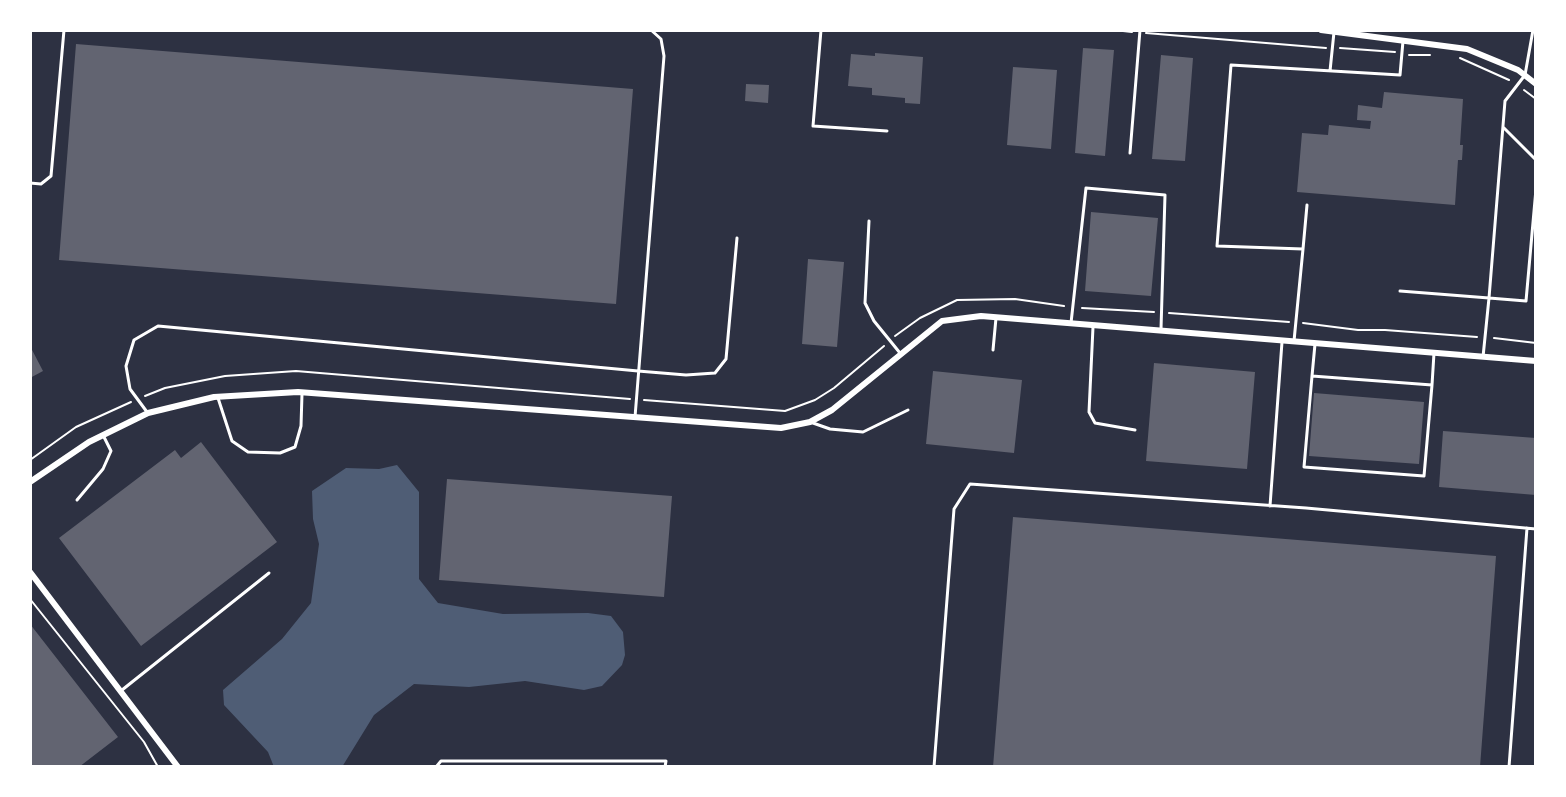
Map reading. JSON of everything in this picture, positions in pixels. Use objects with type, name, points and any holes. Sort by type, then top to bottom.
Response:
[{"type":"street","points":[[1321,30],[1366,32],[1467,49],[1525,75],[1536,84]]},
{"type":"street","points":[[30,482],[103,435],[148,413],[217,397],[302,392],[781,428],[811,422],[832,410],[900,352],[942,321],[981,316],[1536,361]]},
{"type":"street","points":[[30,572],[178,767]]},
{"type":"lane","points":[[30,183],[40,184],[51,176],[64,30]]},
{"type":"lane","points":[[635,417],[664,56],[661,39],[651,30]]},
{"type":"lane","points":[[821,30],[813,126],[887,131]]},
{"type":"lane","points":[[1130,153],[1140,30]]},
{"type":"lane","points":[[1330,71],[1334,30]]},
{"type":"lane","points":[[1482,357],[1505,101],[1525,75],[1533,30]]},
{"type":"lane","points":[[1303,249],[1217,246],[1231,65],[1400,75],[1404,39]]},
{"type":"lane","points":[[1503,127],[1536,160]]},
{"type":"lane","points":[[1071,323],[1086,188],[1165,195],[1161,331]]},
{"type":"lane","points":[[1400,291],[1526,301],[1536,189]]},
{"type":"lane","points":[[1294,341],[1307,205]]},
{"type":"lane","points":[[868,221],[865,303],[874,321],[900,352]]},
{"type":"lane","points":[[148,413],[130,388],[126,366],[134,340],[158,326],[638,371],[686,375],[715,373],[726,359],[737,238]]},
{"type":"lane","points":[[993,350],[996,318]]},
{"type":"lane","points":[[1093,325],[1089,412],[1095,423],[1135,430]]},
{"type":"lane","points":[[1270,506],[1282,340]]},
{"type":"lane","points":[[1315,342],[1304,467],[1424,476],[1434,353]]},
{"type":"lane","points":[[1312,376],[1432,386]]},
{"type":"lane","points":[[217,397],[223,422],[232,441],[248,452],[280,453],[295,447],[301,426],[302,392]]},
{"type":"lane","points":[[811,422],[830,429],[863,432],[908,410]]},
{"type":"lane","points":[[77,500],[103,469],[111,452],[103,435]]},
{"type":"lane","points":[[933,767],[954,509],[970,484],[1270,506],[1536,529]]},
{"type":"lane","points":[[1509,767],[1527,528]]},
{"type":"lane","points":[[120,691],[269,573]]},
{"type":"lane","points":[[436,767],[441,761],[666,761],[665,767]]},
{"type":"lane","points":[[590,767],[591,761]]},
{"type":"path","points":[[30,460],[76,427],[165,388],[225,376],[296,371],[785,411],[815,400],[834,388],[920,318],[957,300],[1015,299],[1072,307],[1296,322],[1358,330],[1394,330],[1536,343]]},
{"type":"path","points":[[30,598],[144,742],[158,767]]},
{"type":"water","points":[[397,465],[419,492],[419,579],[438,603],[503,614],[588,613],[611,616],[623,632],[625,655],[622,665],[602,686],[584,690],[525,681],[469,687],[414,684],[374,715],[342,767],[274,767],[268,752],[224,705],[223,690],[282,639],[311,603],[319,544],[313,519],[312,491],[346,468],[379,469]]},
{"type":"building","points":[[76,44],[633,89],[616,304],[59,260]]},
{"type":"building","points":[[1083,48],[1114,50],[1105,156],[1075,153]]},
{"type":"building","points":[[875,53],[923,57],[920,104],[905,103],[905,98],[872,95],[872,88],[848,86],[851,54],[875,56]]},
{"type":"building","points":[[1161,55],[1193,58],[1185,161],[1152,159]]},
{"type":"building","points":[[1013,67],[1057,70],[1051,149],[1007,145]]},
{"type":"building","points":[[746,84],[769,85],[768,103],[745,101]]},
{"type":"building","points":[[1384,92],[1463,99],[1460,145],[1463,145],[1462,160],[1458,160],[1455,205],[1297,192],[1302,133],[1328,135],[1329,125],[1370,129],[1371,121],[1357,120],[1358,105],[1382,108]]},
{"type":"building","points":[[1091,212],[1158,218],[1151,296],[1085,291]]},
{"type":"building","points":[[808,259],[844,262],[837,347],[802,344]]},
{"type":"building","points":[[30,346],[43,371],[30,378]]},
{"type":"building","points":[[1154,363],[1255,372],[1247,469],[1146,461]]},
{"type":"building","points":[[933,371],[1022,380],[1014,453],[926,444]]},
{"type":"building","points":[[1314,393],[1424,402],[1419,464],[1309,456]]},
{"type":"building","points":[[1443,431],[1536,438],[1536,495],[1439,487]]},
{"type":"building","points":[[201,442],[277,542],[141,646],[59,538],[175,450],[181,458]]},
{"type":"building","points":[[447,479],[672,496],[664,597],[439,580]]},
{"type":"building","points":[[1013,517],[1496,556],[1480,767],[993,767]]},
{"type":"building","points":[[30,624],[118,737],[79,767],[30,767]]}]
